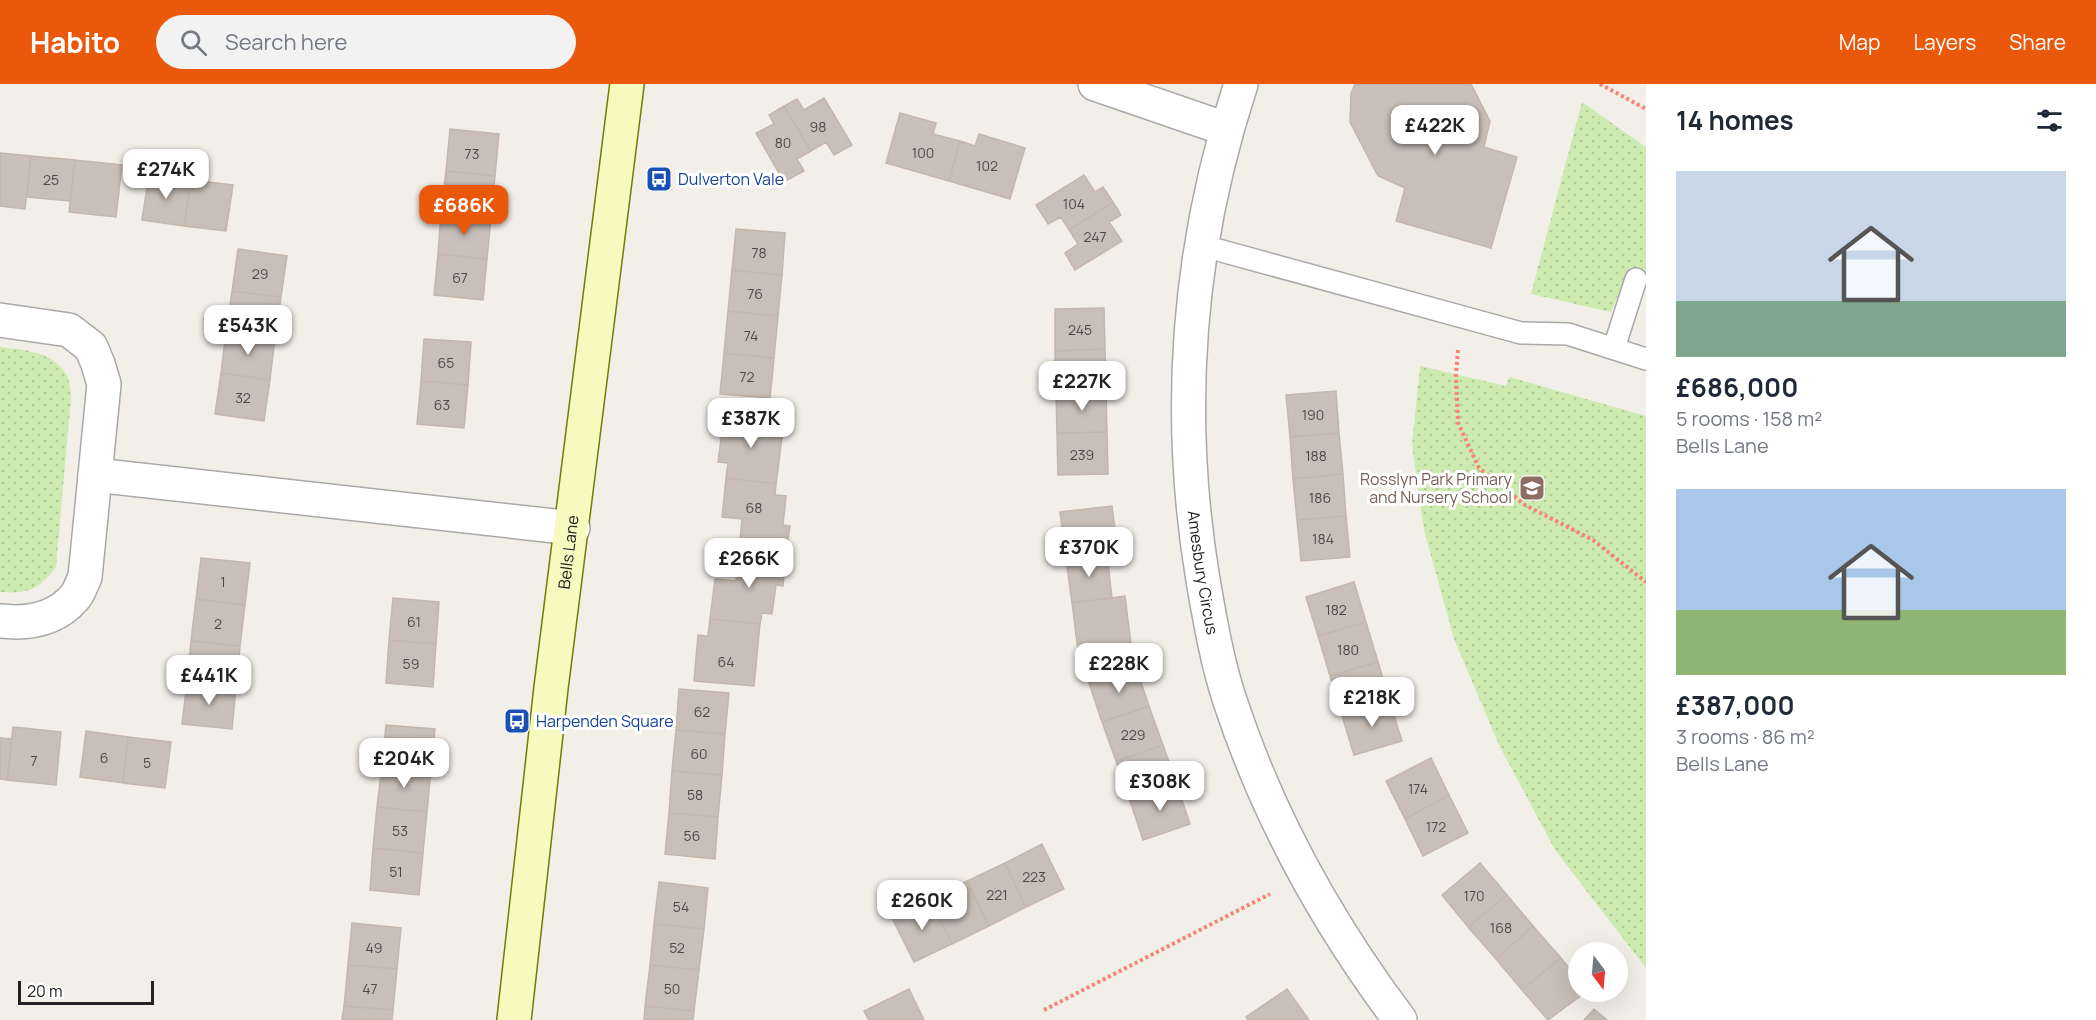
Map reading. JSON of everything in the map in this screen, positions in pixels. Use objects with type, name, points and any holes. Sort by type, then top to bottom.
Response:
[{"type":"main road","name":"Bells Lane","points":[[514,1020],[551,687],[573,528],[627,84]]},
{"type":"street","points":[[1095,84],[1226,129]]},
{"type":"street","name":"Amesbury Circus","points":[[1241,84],[1226,129],[1200,245],[1189,338],[1187,431],[1199,558],[1209,615],[1230,700],[1261,780],[1305,876],[1358,964],[1400,1020]]},
{"type":"street","points":[[0,320],[69,330],[91,347],[104,384],[85,577],[75,598],[43,618],[26,624],[0,621]]},
{"type":"street","points":[[95,475],[573,528]]},
{"type":"lane","points":[[1200,245],[1521,333],[1568,334],[1646,359]]},
{"type":"lane","points":[[1614,348],[1636,279]]},
{"type":"path","points":[[1600,84],[1646,109]]},
{"type":"path","points":[[1462,316],[1456,374],[1458,423],[1479,468],[1525,505],[1593,540],[1646,582]]},
{"type":"path","points":[[1044,1010],[1305,876]]},
{"type":"green space","points":[[1582,102],[1646,147],[1646,272],[1630,267],[1611,312],[1531,294]]},
{"type":"green space","points":[[0,347],[37,353],[54,361],[67,375],[71,398],[56,567],[38,586],[18,592],[0,592]]},
{"type":"green space","name":"Rosslyn Park Primary and Nursery School","points":[[1420,366],[1506,386],[1509,377],[1646,416],[1646,968],[1555,850],[1499,745],[1454,639],[1424,530],[1412,445]]},
{"type":"building","points":[[1355,84],[1471,84],[1490,121],[1484,147],[1517,157],[1491,248],[1396,221],[1405,188],[1378,176],[1350,122],[1351,94]]},
{"type":"building","points":[[824,98],[852,145],[834,155],[826,142],[811,151],[784,106],[797,99],[804,110]]},
{"type":"building","points":[[784,106],[811,151],[797,159],[804,171],[784,182],[756,133],[774,124],[769,115]]},
{"type":"building","points":[[900,113],[936,123],[933,134],[960,141],[949,181],[886,163]]},
{"type":"building","points":[[450,129],[499,134],[495,176],[446,171]]},
{"type":"building","points":[[979,134],[1025,148],[1010,199],[949,181],[960,141],[975,146]]},
{"type":"building","points":[[0,153],[31,156],[25,209],[0,206]]},
{"type":"building","points":[[31,156],[75,160],[70,201],[27,197]]},
{"type":"building","points":[[75,160],[122,165],[116,217],[69,212]]},
{"type":"building","points":[[446,171],[495,176],[491,217],[441,213]]},
{"type":"building","points":[[149,174],[191,180],[184,226],[142,220]]},
{"type":"building","points":[[1084,175],[1095,192],[1103,187],[1113,202],[1069,230],[1061,217],[1048,224],[1036,205]]},
{"type":"building","points":[[191,180],[233,185],[226,231],[184,226]]},
{"type":"building","points":[[1113,202],[1121,215],[1109,222],[1122,241],[1075,270],[1065,253],[1078,244],[1069,230]]},
{"type":"building","points":[[441,213],[491,217],[487,259],[438,254]]},
{"type":"building","points":[[736,229],[785,233],[782,275],[732,270]]},
{"type":"building","points":[[238,249],[287,256],[281,297],[232,291]]},
{"type":"building","points":[[438,254],[487,259],[483,300],[434,295]]},
{"type":"building","points":[[732,270],[782,275],[778,316],[728,311]]},
{"type":"building","points":[[232,291],[281,297],[275,338],[226,332]]},
{"type":"building","points":[[1104,308],[1105,349],[1055,351],[1055,309]]},
{"type":"building","points":[[728,311],[778,316],[774,358],[724,353]]},
{"type":"building","points":[[226,332],[275,338],[270,380],[221,373]]},
{"type":"building","points":[[424,339],[471,342],[468,385],[421,381]]},
{"type":"building","points":[[1105,349],[1106,391],[1056,392],[1055,351]]},
{"type":"building","points":[[724,353],[774,358],[770,398],[720,394]]},
{"type":"building","points":[[221,373],[270,380],[264,421],[215,414]]},
{"type":"building","points":[[421,381],[468,385],[464,428],[417,424]]},
{"type":"building","points":[[1106,391],[1107,432],[1057,433],[1056,392]]},
{"type":"building","points":[[1336,391],[1339,433],[1290,437],[1286,395]]},
{"type":"building","points":[[724,416],[784,423],[776,484],[726,478],[728,463],[718,462]]},
{"type":"building","points":[[1107,432],[1108,474],[1058,475],[1057,433]]},
{"type":"building","points":[[1339,433],[1343,474],[1293,479],[1290,437]]},
{"type":"building","points":[[1343,474],[1346,516],[1297,520],[1293,479]]},
{"type":"building","points":[[726,478],[776,484],[775,495],[786,496],[783,525],[790,526],[786,555],[739,551],[742,519],[722,517]]},
{"type":"building","points":[[1112,506],[1118,553],[1066,559],[1060,512]]},
{"type":"building","points":[[1346,516],[1350,557],[1301,561],[1297,520]]},
{"type":"building","points":[[739,551],[786,555],[783,586],[776,585],[772,614],[762,613],[760,624],[710,619],[715,579],[736,581]]},
{"type":"building","points":[[1107,554],[1112,598],[1072,603],[1066,559]]},
{"type":"building","points":[[201,558],[250,563],[245,605],[196,599]]},
{"type":"building","points":[[1354,582],[1366,622],[1318,636],[1306,597]]},
{"type":"building","points":[[1125,596],[1131,644],[1078,650],[1072,603]]},
{"type":"building","points":[[393,598],[439,602],[436,644],[389,640]]},
{"type":"building","points":[[196,599],[245,605],[240,646],[191,641]]},
{"type":"building","points":[[710,619],[760,624],[754,686],[694,681],[698,635],[708,636]]},
{"type":"building","points":[[1366,622],[1378,662],[1330,676],[1318,636]]},
{"type":"building","points":[[389,640],[436,644],[433,687],[386,683]]},
{"type":"building","points":[[191,641],[240,646],[236,688],[187,682]]},
{"type":"building","points":[[1378,662],[1390,702],[1342,716],[1330,676]]},
{"type":"building","points":[[1136,667],[1149,706],[1102,722],[1089,683]]},
{"type":"building","points":[[187,682],[236,688],[232,729],[182,724]]},
{"type":"building","points":[[679,689],[729,693],[725,734],[676,730]]},
{"type":"building","points":[[1390,702],[1402,741],[1354,755],[1342,716]]},
{"type":"building","points":[[1149,706],[1163,745],[1116,761],[1102,722]]},
{"type":"building","points":[[386,725],[435,729],[431,770],[382,766]]},
{"type":"building","points":[[13,727],[61,732],[56,785],[7,780]]},
{"type":"building","points":[[676,730],[725,734],[722,775],[672,771]]},
{"type":"building","points":[[86,731],[128,737],[123,783],[80,777]]},
{"type":"building","points":[[128,737],[171,742],[165,788],[123,783]]},
{"type":"building","points":[[0,738],[12,739],[7,780],[0,779]]},
{"type":"building","points":[[1163,745],[1177,785],[1130,801],[1116,761]]},
{"type":"building","points":[[1431,758],[1449,795],[1405,819],[1386,781]]},
{"type":"building","points":[[382,766],[431,770],[427,812],[377,807]]},
{"type":"building","points":[[672,771],[722,775],[718,817],[669,813]]},
{"type":"building","points":[[1177,785],[1190,824],[1143,840],[1130,801]]},
{"type":"building","points":[[1449,795],[1468,833],[1423,856],[1405,819]]},
{"type":"building","points":[[377,807],[427,812],[423,853],[373,848]]},
{"type":"building","points":[[669,813],[718,817],[715,859],[665,854]]},
{"type":"building","points":[[1042,844],[1064,889],[1026,907],[1005,863]]},
{"type":"building","points":[[373,848],[423,853],[419,895],[370,890]]},
{"type":"building","points":[[1005,863],[1026,907],[989,926],[967,881]]},
{"type":"building","points":[[1480,863],[1507,895],[1468,927],[1442,895]]},
{"type":"building","points":[[967,881],[989,926],[952,944],[930,899]]},
{"type":"building","points":[[659,882],[708,888],[704,929],[654,924]]},
{"type":"building","points":[[1507,895],[1533,926],[1496,959],[1468,927]]},
{"type":"building","points":[[930,899],[952,944],[914,962],[892,918]]},
{"type":"building","points":[[352,923],[401,928],[397,969],[348,965]]},
{"type":"building","points":[[654,924],[704,929],[699,970],[650,965]]},
{"type":"building","points":[[1533,926],[1561,958],[1522,990],[1496,959]]},
{"type":"building","points":[[1561,958],[1568,967],[1568,1002],[1572,1002],[1548,1020],[1522,990]]},
{"type":"building","points":[[348,965],[397,969],[393,1010],[344,1006]]},
{"type":"building","points":[[650,965],[699,970],[694,1011],[645,1006]]},
{"type":"building","points":[[909,989],[924,1020],[869,1020],[864,1011]]},
{"type":"building","points":[[1287,989],[1309,1020],[1248,1020],[1246,1017]]},
{"type":"building","points":[[344,1006],[393,1010],[392,1020],[342,1020]]},
{"type":"building","points":[[645,1006],[694,1011],[693,1020],[644,1020]]},
{"type":"building","points":[[1594,1009],[1607,1020],[1584,1020]]},
{"type":"place","name":"Dulverton Vale","points":[[659,179]]},
{"type":"place","name":"Rosslyn Park Primary and Nursery School","points":[[1532,488]]},
{"type":"place","name":"Harpenden Square","points":[[517,721]]}]
